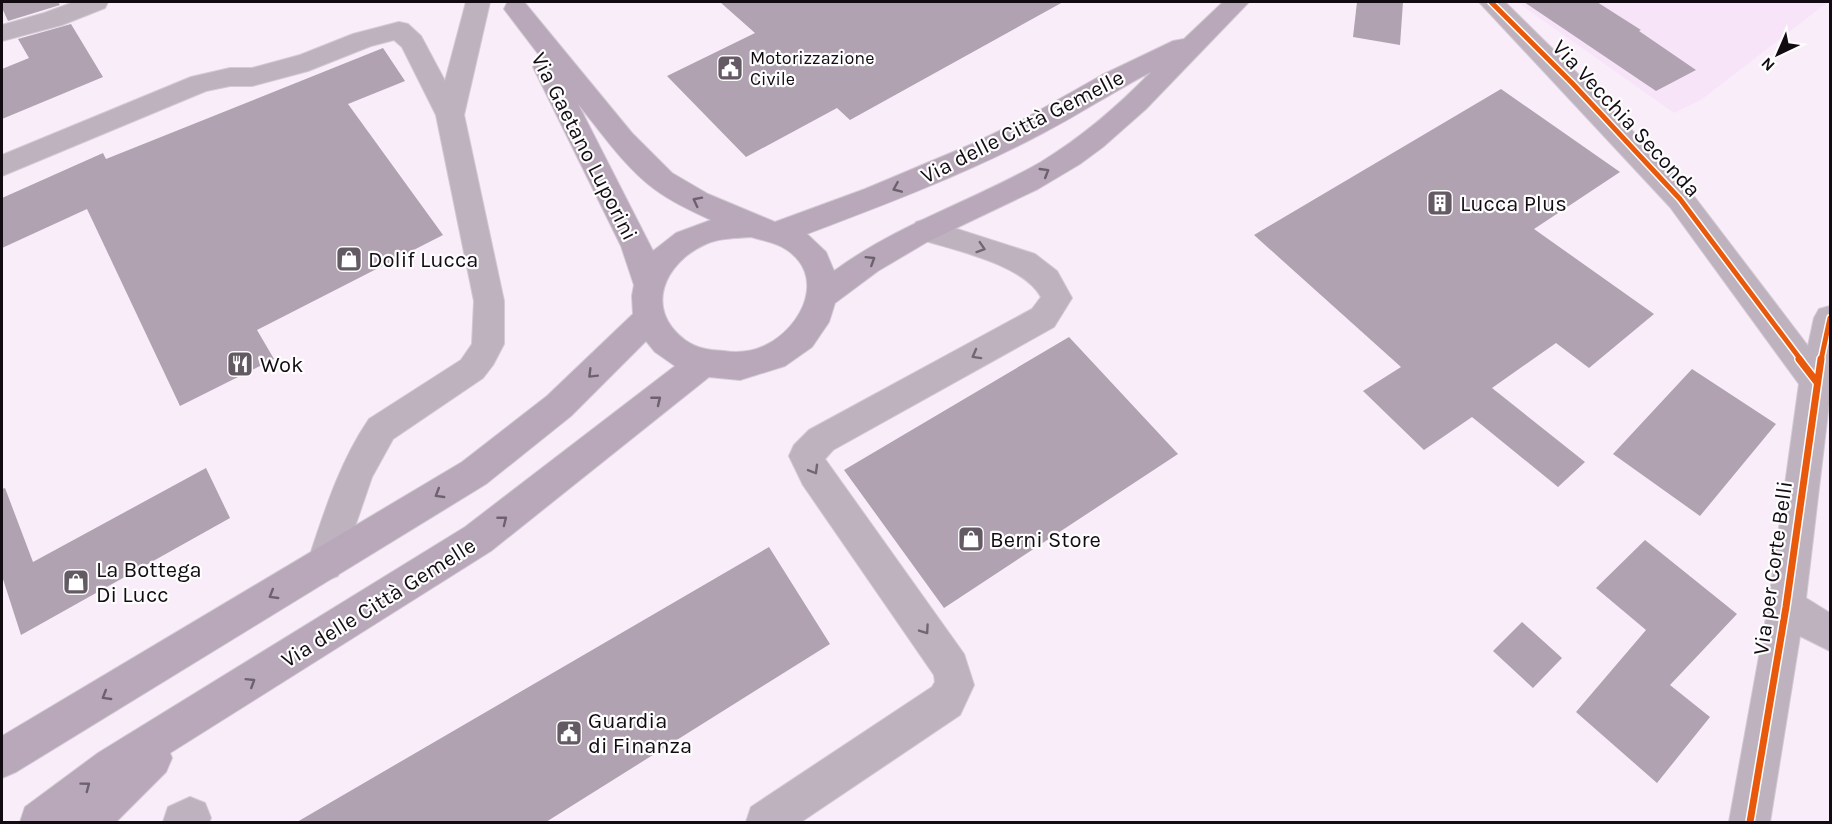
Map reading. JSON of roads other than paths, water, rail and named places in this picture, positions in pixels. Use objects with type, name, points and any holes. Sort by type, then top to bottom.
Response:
[{"type":"main road","name":"Via delle Città Gemelle","points":[[824,295],[870,260],[1034,178],[1104,133],[1152,90],[1194,41],[1237,2]]},
{"type":"main road","name":"Via Gaetano Luporini","points":[[514,5],[622,140],[662,180],[698,202],[751,226],[781,232],[801,244],[814,258],[823,275],[824,295],[820,311],[812,326],[799,340],[762,361],[741,366],[703,363],[681,356],[666,345],[656,332],[636,246],[514,5]]},
{"type":"main road","name":"Via delle Città Gemelle","points":[[781,232],[875,197],[982,151],[1034,126],[1111,81],[1194,41]]},
{"type":"main road","name":"Via Gaetano Luporini","points":[[649,301],[660,264],[677,247],[699,234],[724,227],[751,226]]},
{"type":"main road","points":[[2,758],[474,473],[559,406],[649,301]]},
{"type":"main road","name":"Via delle Città Gemelle","points":[[40,822],[112,767],[478,539],[703,363]]},
{"type":"main road","points":[[88,822],[190,720]]},
{"type":"street","points":[[2,33],[53,19],[96,2]]},
{"type":"street","points":[[450,115],[478,2]]},
{"type":"street","name":"Via Vecchia Seconda","points":[[1491,2],[1572,83],[1680,199],[1816,381]]},
{"type":"street","points":[[2,166],[200,83],[230,77],[252,77],[308,62],[362,40],[399,30],[412,42],[450,115],[489,301],[488,344],[472,369],[381,429],[375,437],[365,452],[354,477],[325,564]]},
{"type":"street","points":[[766,822],[946,701],[955,685],[951,667],[815,474],[806,456],[821,440],[1043,318],[1057,298],[1046,279],[1024,262],[926,230]]},
{"type":"street","name":"Via per Corte Belli","points":[[1750,822],[1786,607],[1816,381],[1830,318]]},
{"type":"street","points":[[1786,607],[1830,633]]},
{"type":"place","name":"Motorizzazione Civile","points":[[730,68]]},
{"type":"place","name":"Lucca Plus","points":[[1440,203]]},
{"type":"place","name":"Dolif Lucca","points":[[349,259]]},
{"type":"place","name":"Wok","points":[[240,364]]},
{"type":"place","name":"Berni Store","points":[[971,539]]},
{"type":"place","name":"La Bottega Di Lucc","points":[[76,582]]},
{"type":"place","name":"Guardia di Finanza","points":[[569,733]]}]
